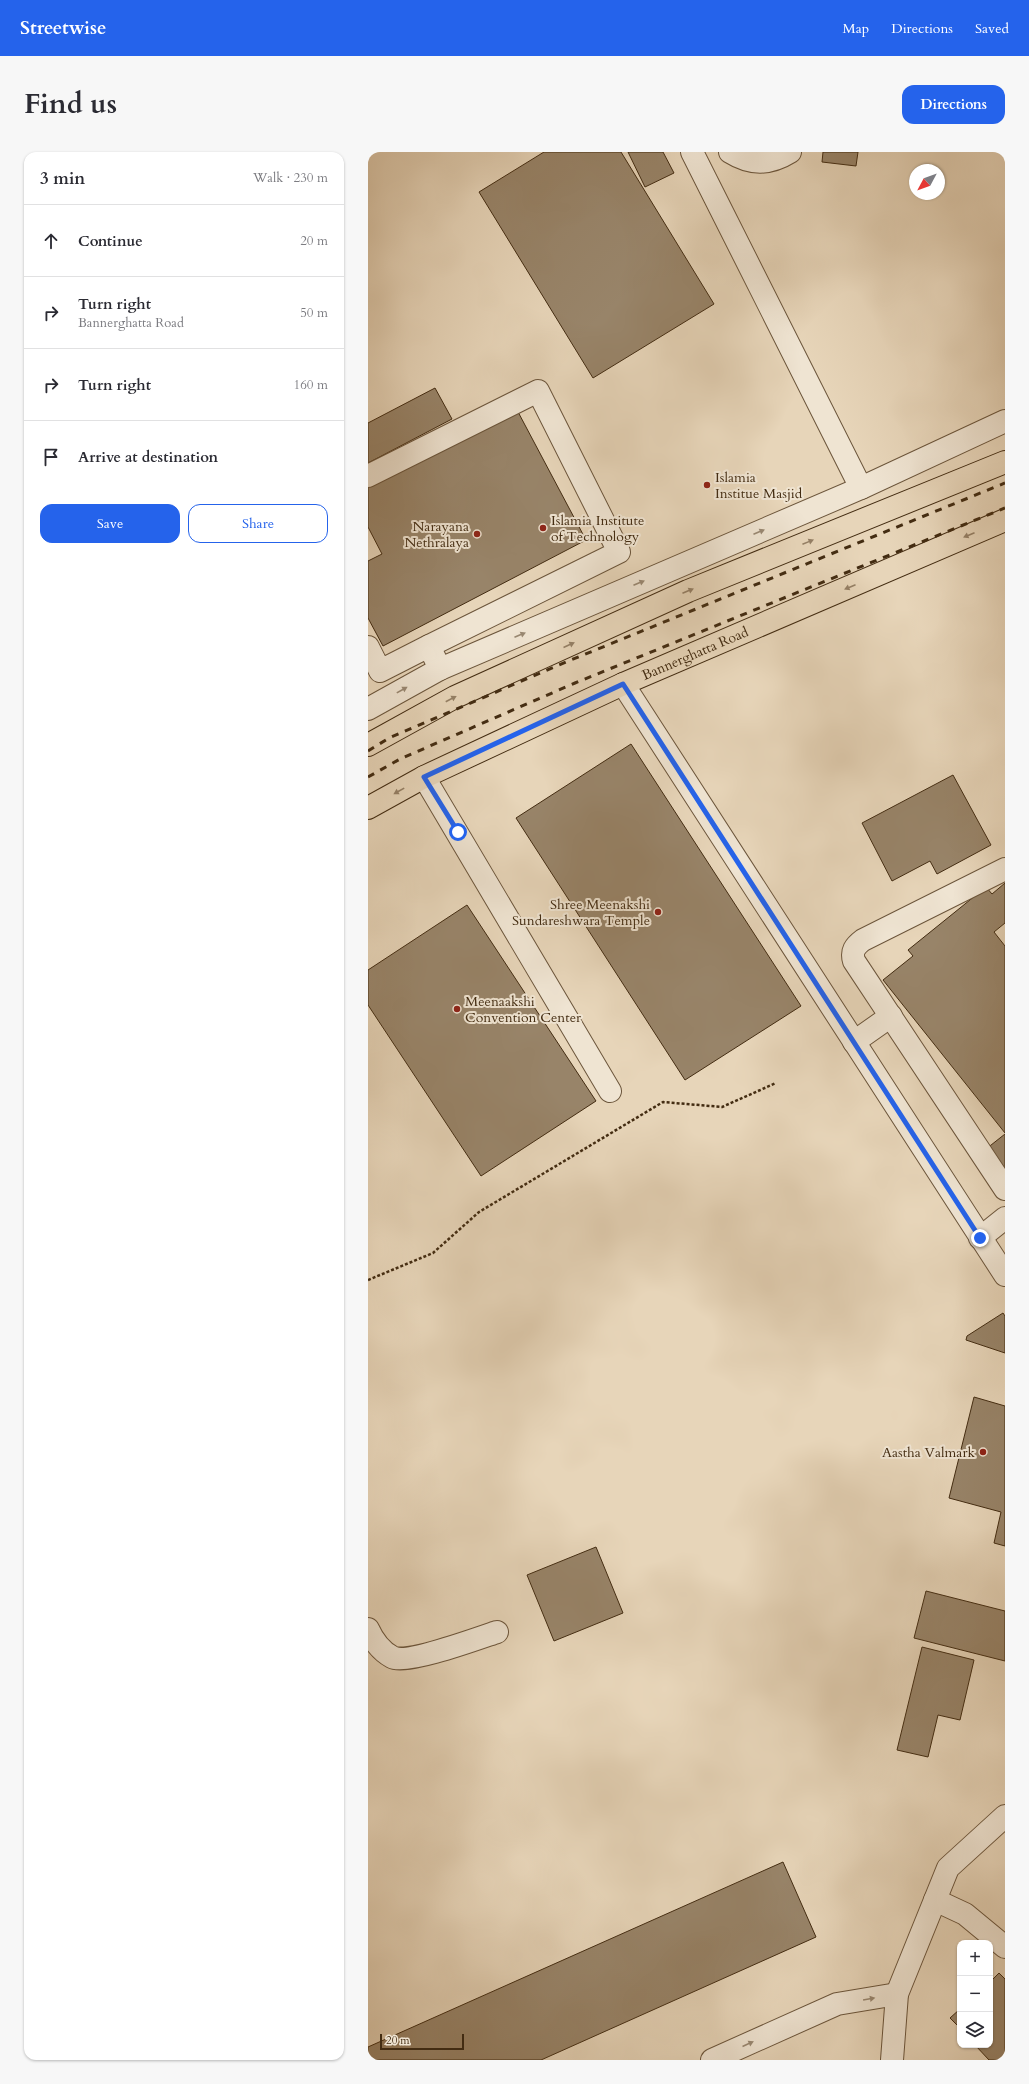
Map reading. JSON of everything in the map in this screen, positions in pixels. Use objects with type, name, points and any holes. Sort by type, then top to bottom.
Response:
[{"type":"main road","points":[[368,746],[454,698],[688,591],[1005,462]]},
{"type":"main road","name":"Bannerghatta Road","points":[[368,808],[424,777],[623,684],[1005,520]]},
{"type":"street","points":[[692,152],[861,488]]},
{"type":"street","points":[[730,152],[752,162],[766,162],[779,159],[790,152]]},
{"type":"street","points":[[368,476],[538,392],[619,552],[380,671],[368,647]]},
{"type":"street","points":[[368,708],[440,669],[861,488],[1005,421]]},
{"type":"street","points":[[429,646],[440,669]]},
{"type":"street","points":[[623,684],[1005,1275]]},
{"type":"street","points":[[424,777],[610,1091]]},
{"type":"street","points":[[1005,869],[863,940],[855,946],[852,954],[854,961],[1005,1188]]},
{"type":"street","points":[[854,1042],[891,1016]]},
{"type":"street","points":[[980,1238],[1005,1218]]},
{"type":"street","points":[[368,1629],[374,1641],[393,1658],[411,1658],[497,1632]]},
{"type":"street","points":[[892,2060],[897,1994],[948,1868],[1005,1816]]},
{"type":"street","points":[[935,1900],[965,1914],[1005,1947]]},
{"type":"street","points":[[712,2060],[838,2004],[897,1994]]},
{"type":"path","points":[[368,1280],[433,1253],[479,1212],[663,1102],[722,1107],[776,1083]]},
{"type":"building","points":[[544,152],[621,152],[714,304],[593,378],[479,192]]},
{"type":"building","points":[[628,152],[663,152],[674,173],[645,187]]},
{"type":"building","points":[[823,152],[858,152],[856,166],[822,162]]},
{"type":"building","points":[[435,388],[452,419],[368,463],[368,423]]},
{"type":"building","name":"Narayana Nethralaya","points":[[517,410],[586,540],[383,646],[368,618],[368,561],[382,554],[368,527],[368,487]]},
{"type":"building","name":"Shree Meenakshi Sundareshwara Temple","points":[[631,744],[801,1006],[685,1080],[516,818]]},
{"type":"building","points":[[953,775],[991,845],[937,874],[930,861],[892,881],[862,823]]},
{"type":"building","points":[[1005,883],[1005,923],[994,932],[1005,946],[1005,1133],[883,980],[913,956],[908,950],[986,887],[992,894]]},
{"type":"building","points":[[467,905],[596,1101],[481,1176],[368,1005],[368,970]]},
{"type":"building","points":[[1005,1134],[1005,1173],[986,1149]]},
{"type":"building","points":[[1003,1313],[1005,1316],[1005,1353],[966,1340],[967,1336]]},
{"type":"building","name":"Aastha Valmark","points":[[974,1397],[1005,1406],[1005,1546],[994,1543],[1001,1512],[949,1498]]},
{"type":"building","points":[[596,1547],[623,1613],[554,1641],[527,1575]]},
{"type":"building","points":[[926,1591],[1005,1611],[1005,1661],[914,1638]]},
{"type":"building","points":[[922,1647],[974,1660],[960,1720],[938,1715],[928,1757],[897,1750]]},
{"type":"building","points":[[783,1862],[816,1937],[541,2060],[368,2060],[368,2047]]},
{"type":"building","points":[[999,1973],[1005,1979],[1005,2056],[1001,2060],[989,2060],[978,2048],[993,2048],[993,1979]]},
{"type":"building","points":[[957,2012],[957,2025],[950,2018]]},
{"type":"railway","points":[[368,751],[389,738],[566,662],[1005,483]]},
{"type":"railway","points":[[368,777],[400,759],[575,683],[1005,508]]},
{"type":"place","name":"Islamia Institue Masjid","points":[[707,485]]},
{"type":"place","name":"Islamia Institute of Technology","points":[[543,528]]},
{"type":"place","name":"Narayana Nethralaya","points":[[477,534]]},
{"type":"place","name":"Shree Meenakshi Sundareshwara Temple","points":[[658,912]]},
{"type":"place","name":"Meenaakshi Convention Center","points":[[457,1009]]},
{"type":"place","name":"Aastha Valmark","points":[[983,1452]]},
{"type":"route","points":[[458,832],[424,777],[623,684],[980,1238]]}]
